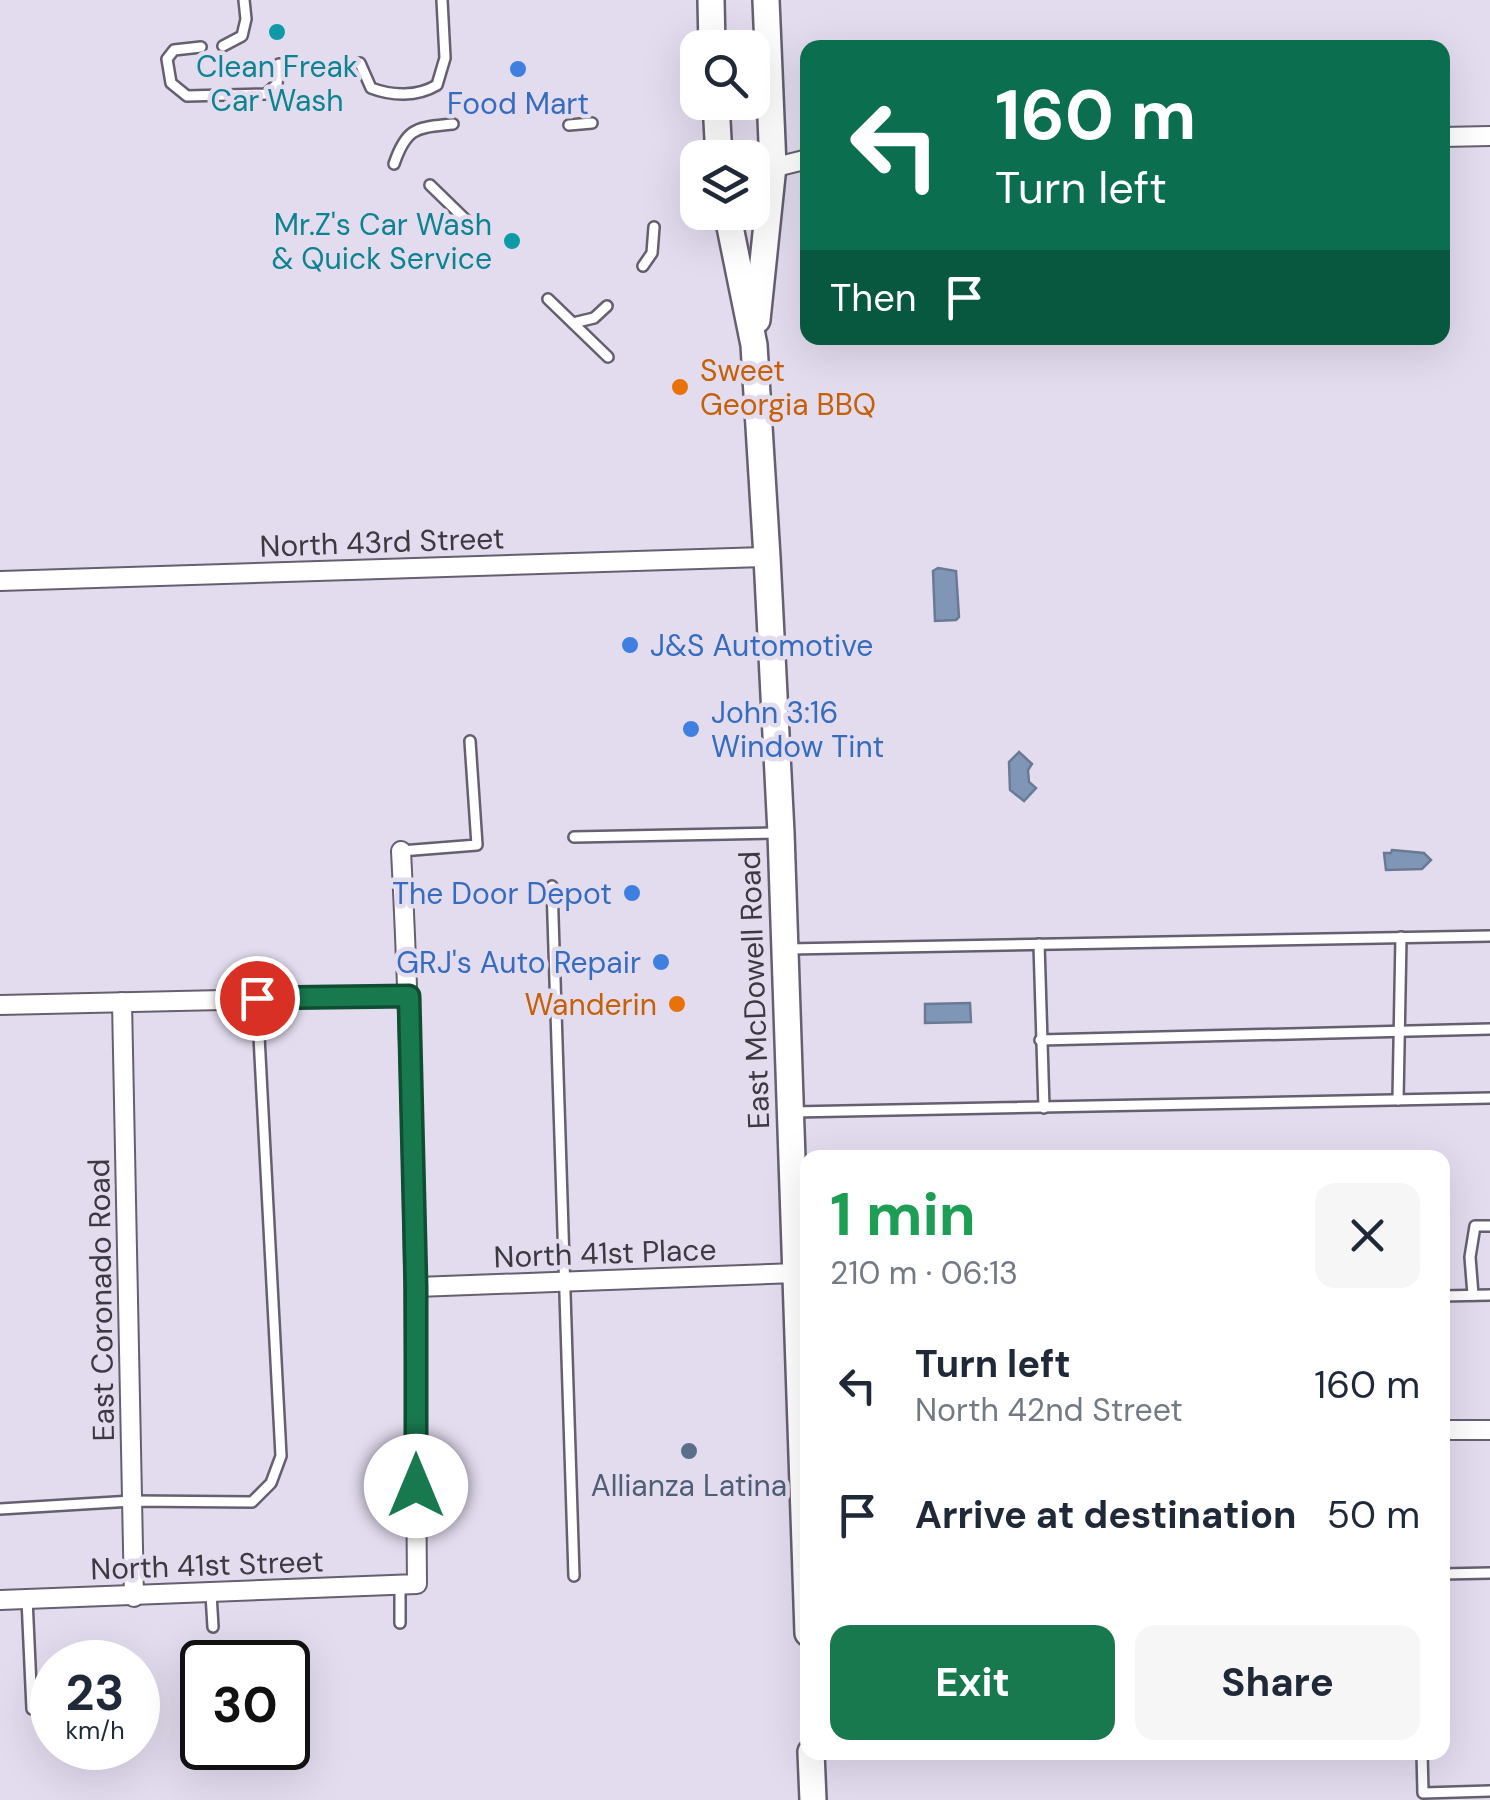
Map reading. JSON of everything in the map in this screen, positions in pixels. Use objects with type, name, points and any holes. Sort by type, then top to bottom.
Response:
[{"type":"main road","points":[[710,0],[711,30]]},
{"type":"main road","name":"East McDowell Road","points":[[764,140],[766,0]]},
{"type":"main road","name":"East McDowell Road","points":[[731,230],[754,344]]},
{"type":"main road","name":"East McDowell Road","points":[[760,230],[754,344],[781,833],[790,1112],[800,1207]]},
{"type":"main road","name":"East McDowell Road","points":[[800,1227],[796,1273],[800,1358]]},
{"type":"main road","points":[[811,1760],[813,1800]]},
{"type":"street","points":[[1450,137],[1490,136]]},
{"type":"street","points":[[770,168],[800,161]]},
{"type":"street","name":"North 43rd Street","points":[[0,582],[766,557]]},
{"type":"street","points":[[401,851],[409,996],[416,1287],[408,1585]]},
{"type":"street","points":[[0,1005],[409,996]]},
{"type":"street","name":"East Coronado Road","points":[[122,1002],[134,1596]]},
{"type":"street","name":"North 41st Place","points":[[416,1287],[796,1273]]},
{"type":"street","points":[[1450,1430],[1490,1430]]},
{"type":"street","name":"North 41st Street","points":[[0,1600],[408,1585]]},
{"type":"lane","points":[[222,46],[242,36],[246,20],[244,0]]},
{"type":"lane","points":[[360,63],[371,88],[387,94],[427,91],[438,85],[445,58],[442,0]]},
{"type":"lane","points":[[201,47],[174,50],[166,59],[171,83],[187,96],[266,94],[279,79],[279,64]]},
{"type":"lane","points":[[569,124],[592,123]]},
{"type":"lane","points":[[394,164],[401,144],[417,128],[453,124]]},
{"type":"lane","points":[[430,185],[468,222]]},
{"type":"lane","points":[[644,266],[652,253],[654,227]]},
{"type":"lane","points":[[548,299],[608,357]]},
{"type":"lane","points":[[573,323],[594,318],[606,306]]},
{"type":"lane","points":[[401,851],[478,845],[470,740]]},
{"type":"lane","points":[[574,837],[781,833]]},
{"type":"lane","points":[[552,886],[574,1576]]},
{"type":"lane","points":[[785,949],[1490,936]]},
{"type":"lane","points":[[1398,1100],[1402,937]]},
{"type":"lane","points":[[1039,944],[1044,1108]]},
{"type":"lane","points":[[0,1510],[132,1501],[252,1502],[271,1483],[281,1456],[257,998]]},
{"type":"lane","points":[[1040,1040],[1490,1029]]},
{"type":"lane","points":[[790,1112],[1490,1098]]},
{"type":"lane","points":[[1474,1295],[1470,1256],[1476,1226],[1490,1226]]},
{"type":"lane","points":[[1450,1296],[1490,1295]]},
{"type":"lane","points":[[1450,1574],[1490,1573]]},
{"type":"lane","points":[[400,1623],[408,1585]]},
{"type":"lane","points":[[212,1594],[213,1627]]},
{"type":"lane","points":[[27,1599],[30,1666]]},
{"type":"lane","points":[[1422,1760],[1423,1793],[1490,1790]]},
{"type":"water","points":[[933,571],[956,571],[956,620],[935,621]]},
{"type":"water","points":[[1019,752],[1032,764],[1029,782],[1036,788],[1024,801],[1010,790],[1009,762]]},
{"type":"water","points":[[1384,853],[1424,853],[1431,860],[1422,869],[1386,870]]},
{"type":"water","points":[[970,1003],[971,1022],[925,1023],[925,1004]]},
{"type":"place","name":"Clean Freak Car Wash","points":[[277,32]]},
{"type":"place","name":"Food Mart","points":[[518,69]]},
{"type":"place","name":"Mr.Z's Car Wash & Quick Service","points":[[512,241]]},
{"type":"place","name":"Sweet Georgia BBQ","points":[[680,387]]},
{"type":"place","name":"J&S Automotive","points":[[630,645]]},
{"type":"place","name":"John 3:16 Window Tint","points":[[691,729]]},
{"type":"place","name":"The Door Depot","points":[[632,893]]},
{"type":"place","name":"GRJ's Auto Repair","points":[[661,962]]},
{"type":"place","name":"Wanderin","points":[[677,1004]]},
{"type":"place","name":"Allianza Latina","points":[[689,1451]]},
{"type":"route","points":[[257,998],[409,996],[416,1486]]}]
